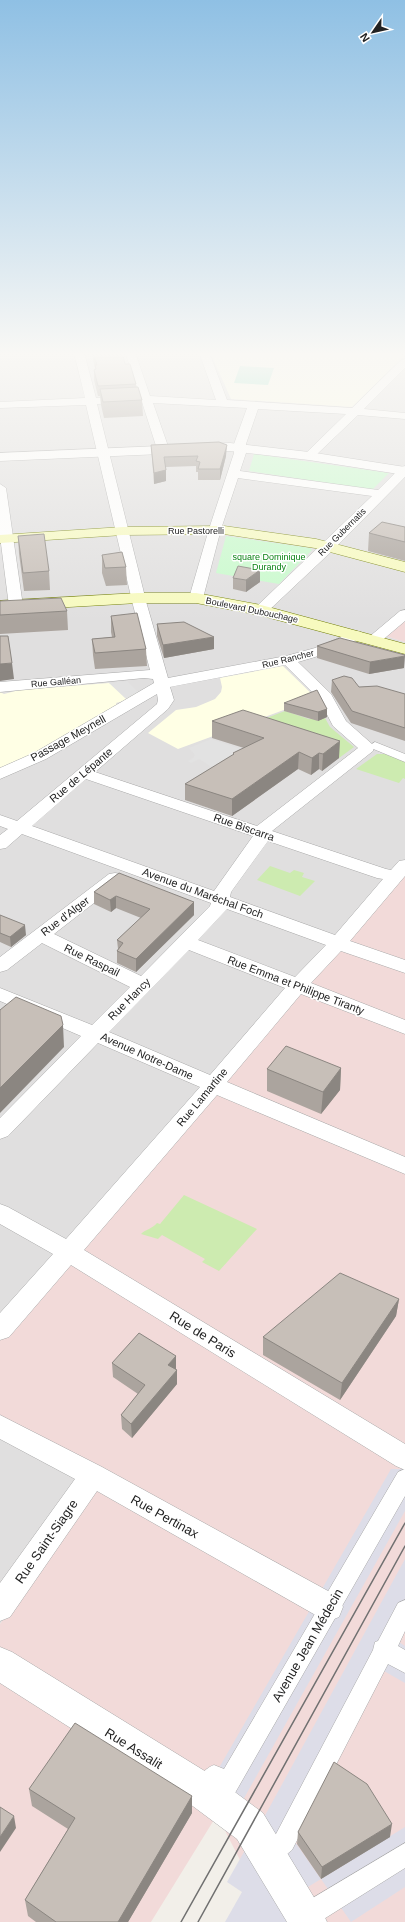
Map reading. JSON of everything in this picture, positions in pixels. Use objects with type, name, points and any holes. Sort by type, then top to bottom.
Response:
[{"type":"main road","name":"Rue Pastorelli","points":[[3,538],[215,529],[328,547],[405,567]]},
{"type":"main road","name":"Boulevard Dubouchage","points":[[8,606],[138,598],[196,598],[261,610],[405,649]]},
{"type":"street","points":[[102,442],[138,598],[159,674]]},
{"type":"street","points":[[161,442],[163,449]]},
{"type":"street","points":[[196,598],[215,529],[240,453],[242,442]]},
{"type":"street","points":[[309,456],[324,442]]},
{"type":"street","points":[[0,457],[163,449],[240,448],[309,456],[405,471]]},
{"type":"street","name":"Rue Gubernatis","points":[[261,610],[328,547],[405,471]]},
{"type":"street","points":[[233,474],[381,494]]},
{"type":"street","points":[[0,488],[8,606]]},
{"type":"street","points":[[374,640],[405,614]]},
{"type":"street","name":"Rue Rancher","points":[[159,674],[218,674],[288,660],[320,650],[356,635]]},
{"type":"street","name":"Rue Hancy","points":[[0,1131],[219,908],[222,892],[260,840],[265,827],[365,751],[366,747],[339,723],[326,697],[288,660]]},
{"type":"street","name":"Rue Galléan","points":[[0,687],[144,674],[159,674]]},
{"type":"street","name":"Passage Meynell","points":[[0,774],[40,756],[135,700],[159,674]]},
{"type":"street","name":"Rue de Lépante","points":[[0,844],[163,706],[166,700],[159,674]]},
{"type":"street","points":[[405,749],[381,744],[375,746],[380,750],[405,758]]},
{"type":"street","name":"Rue Biscarra","points":[[83,773],[383,874],[402,874]]},
{"type":"street","name":"Avenue du Maréchal Foch","points":[[0,820],[405,967]]},
{"type":"street","name":"Rue d'Alger","points":[[0,966],[129,867]]},
{"type":"street","name":"Rue Lamartine","points":[[0,1330],[69,1252],[298,985],[402,874]]},
{"type":"street","name":"Rue Raspail","points":[[40,935],[143,985]]},
{"type":"street","name":"Rue Emma et Philippe Tiranty","points":[[186,942],[405,1027]]},
{"type":"street","name":"Avenue Notre-Dame","points":[[0,994],[95,1033],[213,1085],[405,1166]]},
{"type":"street","name":"Rue de Paris","points":[[0,1213],[69,1252],[405,1458]]},
{"type":"street","name":"Rue Pertinax","points":[[0,1426],[93,1475],[328,1607]]},
{"type":"street","name":"Rue Saint-Siagre","points":[[0,1607],[93,1475]]},
{"type":"street","name":"Avenue Jean Médecin","points":[[203,1791],[214,1776],[227,1785],[328,1607],[405,1478]]},
{"type":"street","points":[[264,1848],[284,1842],[405,1610]]},
{"type":"street","points":[[384,1649],[405,1662]]},
{"type":"street","name":"Rue Assalit","points":[[0,1664],[203,1791],[250,1826],[307,1920]]},
{"type":"street","points":[[307,1920],[405,1855]]},
{"type":"shaded area","points":[[0,442],[405,442],[405,620],[386,636],[405,642],[405,876],[0,1337]]},
{"type":"shaded area","points":[[405,620],[405,642],[386,636]]},
{"type":"shaded area","points":[[283,666],[316,698],[178,749],[148,733],[176,710],[196,707],[215,699],[221,692],[222,687],[220,678]]},
{"type":"shaded area","points":[[127,681],[138,692],[126,699],[109,683]]},
{"type":"shaded area","points":[[109,683],[138,692],[127,700],[116,703],[117,705],[46,749],[0,769],[0,692],[4,694],[19,690]]},
{"type":"shaded area","points":[[211,739],[258,755],[218,771],[199,759],[191,763],[188,761],[195,755],[189,748]]},
{"type":"shaded area","points":[[401,875],[405,876],[405,1922],[302,1922],[262,1903],[217,1815],[151,1922],[0,1922],[0,1624],[98,1489],[0,1438],[0,1337]]},
{"type":"shaded area","points":[[0,1438],[98,1489],[0,1624]]},
{"type":"shaded area","points":[[391,1469],[405,1469],[405,1511],[243,1800],[212,1780]]},
{"type":"shaded area","points":[[405,1559],[405,1631],[399,1642],[405,1646],[405,1683],[384,1671],[295,1842],[321,1879],[303,1890],[262,1821]]},
{"type":"shaded area","points":[[405,1827],[405,1887],[351,1922],[321,1879]]},
{"type":"shaded area","points":[[245,1850],[290,1922],[225,1922],[242,1892],[227,1882]]},
{"type":"green space","points":[[254,454],[389,473],[372,490],[249,471]]},
{"type":"green space","name":"square Dominique Durandy","points":[[226,536],[310,548],[312,550],[279,584],[216,573]]},
{"type":"green space","points":[[285,711],[309,719],[325,718],[330,727],[354,747],[339,758],[243,727]]},
{"type":"green space","points":[[377,754],[385,754],[405,760],[405,779],[403,778],[399,783],[356,769]]},
{"type":"green space","points":[[270,866],[290,873],[294,870],[304,873],[302,877],[315,881],[300,896],[257,880]]},
{"type":"green space","points":[[184,1195],[257,1229],[219,1271],[202,1262],[205,1259],[162,1235],[158,1239],[141,1234],[157,1223],[160,1224]]},
{"type":"building","points":[[219,442],[227,445],[220,469],[198,469],[200,462],[196,461],[198,456],[164,457],[166,470],[154,473],[151,445]]},
{"type":"building","points":[[382,522],[405,527],[405,542],[369,533]]},
{"type":"building","points":[[44,534],[49,571],[23,573],[18,536]]},
{"type":"building","points":[[122,552],[126,567],[105,568],[102,555]]},
{"type":"building","points":[[238,566],[260,570],[246,580],[233,578]]},
{"type":"building","points":[[61,598],[67,611],[0,615],[0,601]]},
{"type":"building","points":[[137,613],[146,649],[95,653],[92,639],[115,637],[111,616]]},
{"type":"building","points":[[184,622],[214,637],[163,645],[157,624]]},
{"type":"building","points":[[0,636],[8,636],[12,663],[0,664]]},
{"type":"building","points":[[340,638],[405,656],[370,662],[317,646]]},
{"type":"building","points":[[344,676],[352,678],[359,687],[377,686],[405,694],[405,728],[352,711],[332,680]]},
{"type":"building","points":[[317,690],[327,709],[318,712],[284,703]]},
{"type":"building","points":[[243,710],[340,741],[323,754],[319,753],[312,758],[299,752],[232,799],[185,784],[234,754],[233,753],[264,738],[212,721]]},
{"type":"building","points":[[119,873],[194,902],[136,959],[117,951],[123,943],[117,940],[150,909],[116,896],[110,900],[94,892]]},
{"type":"building","points":[[0,915],[25,925],[10,937],[0,933]]},
{"type":"building","points":[[16,997],[61,1016],[63,1025],[0,1088],[0,1010]]},
{"type":"building","points":[[286,1046],[341,1068],[323,1092],[267,1069]]},
{"type":"building","points":[[340,1273],[399,1299],[342,1383],[263,1337]]},
{"type":"building","points":[[139,1333],[176,1356],[168,1365],[177,1370],[131,1424],[121,1415],[145,1385],[112,1363]]},
{"type":"building","points":[[75,1723],[192,1796],[118,1922],[56,1922],[25,1900],[75,1818],[29,1789]]},
{"type":"building","points":[[334,1762],[367,1784],[392,1824],[322,1867],[298,1832]]},
{"type":"building","points":[[0,1807],[14,1816],[0,1837]]},
{"type":"tram line","points":[[181,1922],[405,1523]]},
{"type":"tram line","points":[[198,1922],[405,1546]]}]
